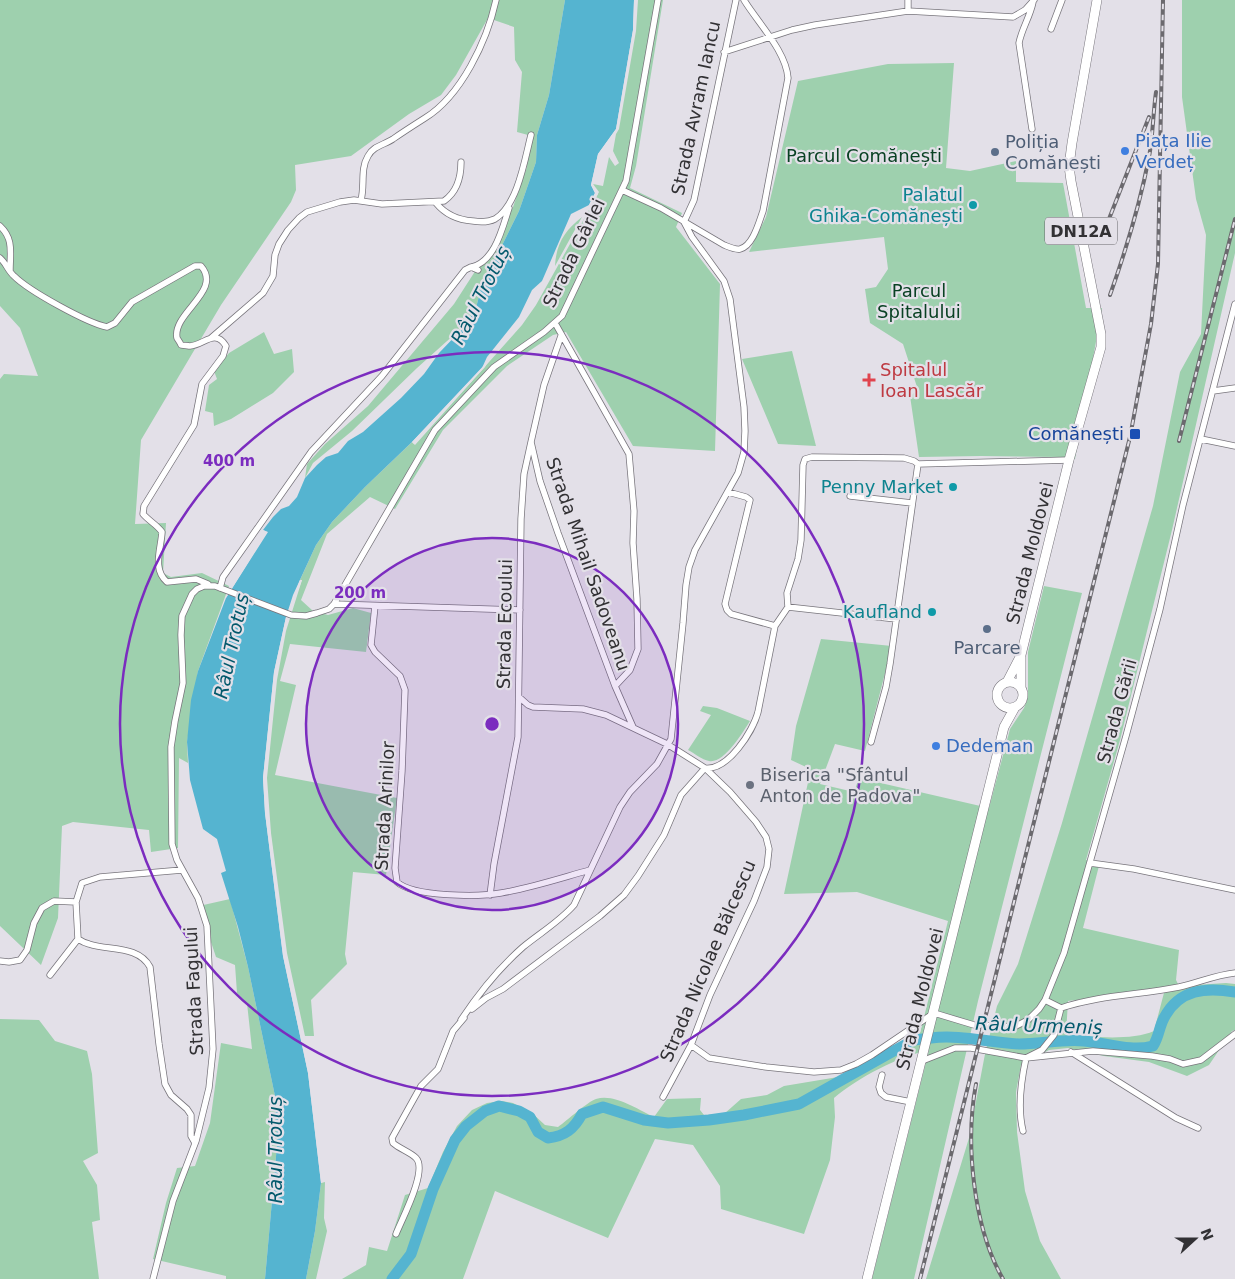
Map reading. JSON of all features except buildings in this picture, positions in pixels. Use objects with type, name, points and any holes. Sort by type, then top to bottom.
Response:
[{"type":"main road","name":"DN12A","points":[[1070,460],[1099,354],[1101,339],[1069,166],[1097,0]]},
{"type":"main road","name":"Strada Moldovei","points":[[1007,682],[1021,654],[1070,460]]},
{"type":"main road","name":"Strada Moldovei","points":[[1021,654],[1021,687]]},
{"type":"main road","points":[[1007,682],[1013,682],[1021,687],[1023,693],[1022,701],[1018,706],[1008,709],[1001,706],[997,699],[997,692],[1000,687],[1007,682]]},
{"type":"main road","name":"Strada Moldovei","points":[[1001,706],[1004,727]]},
{"type":"main road","name":"Strada Moldovei","points":[[867,1279],[1004,727],[1014,708]]},
{"type":"street","points":[[360,200],[363,191],[364,164],[368,154],[377,146],[392,140],[436,111],[455,89],[471,64],[487,32],[496,0]]},
{"type":"street","name":"Strada Gârlei","points":[[334,604],[435,430],[494,367],[555,323],[562,316],[570,302],[622,190],[631,160],[658,0]]},
{"type":"street","name":"Strada Avram Iancu","points":[[684,222],[694,200],[736,0]]},
{"type":"street","points":[[622,190],[734,249],[746,246],[758,226],[763,211],[788,78],[786,65],[744,0]]},
{"type":"street","points":[[908,0],[908,11]]},
{"type":"street","points":[[1051,29],[1062,0]]},
{"type":"street","points":[[724,52],[814,25],[908,11],[1013,17],[1033,1]]},
{"type":"street","points":[[1032,129],[1019,43],[1033,1]]},
{"type":"street","points":[[218,587],[223,577],[311,452],[382,376],[458,277],[471,267],[482,265],[491,253],[502,230],[524,165],[531,135]]},
{"type":"street","points":[[0,258],[14,276],[43,296],[96,325],[107,327],[115,323],[132,302],[195,266],[201,266],[208,273],[208,282],[179,327],[177,338],[181,345],[189,346],[211,338],[254,302],[269,286],[273,276],[275,255],[279,244],[299,218],[307,212],[331,204],[360,200],[382,204],[444,201],[451,196],[455,189],[462,162]]},
{"type":"street","points":[[436,202],[444,212],[452,216],[467,221],[480,222],[494,220],[510,204]]},
{"type":"street","points":[[396,1234],[416,1185],[420,1166],[416,1158],[393,1143],[392,1138],[421,1086],[438,1069],[450,1039],[478,993],[523,948],[564,916],[574,905],[625,800],[657,764],[671,739],[689,567],[695,550],[738,473],[744,452],[745,431],[732,308],[727,288],[684,222]]},
{"type":"street","points":[[0,226],[10,240],[10,270]]},
{"type":"street","points":[[471,267],[478,270]]},
{"type":"street","name":"Strada Gării","points":[[934,1013],[974,1025],[1014,1027],[1028,1020],[1045,1000],[1064,953],[1160,609],[1183,505],[1235,304]]},
{"type":"street","name":"Strada Mihail Sadoveanu","points":[[555,323],[629,454],[634,511],[633,543],[638,649],[630,670],[615,686]]},
{"type":"street","name":"Strada Mihail Sadoveanu","points":[[561,336],[544,385],[531,442],[540,481],[558,533],[615,686],[633,728]]},
{"type":"street","points":[[211,338],[218,338],[223,341],[226,346],[223,356],[202,384],[194,425],[144,506],[143,514],[162,532],[158,566],[162,577],[167,582],[196,580],[291,615],[306,616],[318,614],[329,609],[334,604],[520,610]]},
{"type":"street","points":[[1213,391],[1235,388]]},
{"type":"street","points":[[1201,439],[1235,446]]},
{"type":"street","name":"Strada Ecoului","points":[[490,895],[518,737],[521,519],[524,474],[531,442]]},
{"type":"street","points":[[461,1020],[479,1002],[503,989],[600,916],[624,895],[664,835],[681,795],[706,768],[714,768],[724,763],[754,724],[775,626],[788,608],[787,593],[798,558],[801,540],[800,506],[805,459],[812,457],[904,458],[918,464],[1070,460]]},
{"type":"street","points":[[871,742],[886,687],[918,464]]},
{"type":"street","points":[[728,492],[750,500],[725,604],[727,610],[731,614],[775,626]]},
{"type":"street","points":[[850,496],[912,502]]},
{"type":"street","name":"Strada Fagului","points":[[153,1279],[173,1201],[195,1143],[209,1088],[212,1060],[213,1036],[207,926],[198,898],[177,860],[172,844],[171,739],[183,684],[181,622],[185,608],[192,594],[200,587],[218,587]]},
{"type":"street","name":"Strada Arinilor","points":[[375,606],[372,645],[375,652],[400,676],[405,690],[402,771],[395,868],[397,882],[406,888],[434,894],[490,895],[590,870]]},
{"type":"street","points":[[788,608],[896,619]]},
{"type":"street","name":"Strada Nicolae Bălcescu","points":[[519,697],[528,705],[583,709],[606,715],[667,744],[706,768],[730,792],[756,822],[766,837],[769,849],[767,866],[754,901],[710,995],[691,1045],[663,1097]]},
{"type":"street","points":[[1090,863],[1134,869],[1235,890]]},
{"type":"street","points":[[50,974],[78,939],[76,902],[82,882],[100,877],[182,870]]},
{"type":"street","points":[[0,961],[20,960],[27,950],[34,924],[42,908],[54,901],[76,902]]},
{"type":"street","points":[[78,939],[89,945],[134,953],[147,960],[150,966],[157,1035],[165,1084],[171,1095],[187,1109],[190,1115],[191,1136],[195,1143]]},
{"type":"street","points":[[1045,1000],[1061,1008],[1085,1000],[1179,987],[1212,977],[1235,973]]},
{"type":"street","points":[[1026,1058],[1042,1050],[1054,1035],[1061,1008]]},
{"type":"street","points":[[691,1045],[709,1058],[814,1072],[841,1070],[872,1055],[934,1013]]},
{"type":"street","points":[[922,1061],[955,1048],[971,1048],[1026,1058],[1093,1051],[1152,1056],[1170,1059],[1183,1064],[1192,1064],[1201,1060],[1235,1034]]},
{"type":"street","points":[[1071,1052],[1176,1118],[1198,1128]]},
{"type":"street","points":[[1023,1131],[1020,1110],[1026,1058]]},
{"type":"street","points":[[882,1075],[879,1087],[880,1093],[886,1097],[911,1102]]},
{"type":"green space","points":[[0,0],[565,0],[549,95],[537,135],[536,162],[519,211],[481,288],[476,308],[466,324],[352,431],[313,463],[305,478],[307,464],[325,444],[368,406],[454,304],[492,245],[513,207],[527,167],[528,135],[517,132],[522,72],[515,60],[514,27],[488,18],[456,75],[441,95],[409,114],[351,156],[295,165],[296,190],[291,202],[221,305],[141,440],[135,524],[166,523],[163,573],[171,577],[202,573],[229,586],[198,671],[187,742],[188,763],[179,758],[178,848],[151,852],[149,830],[73,822],[62,826],[58,918],[41,965],[0,926],[0,379],[4,374],[38,376],[20,328],[0,306]]},
{"type":"green space","points":[[638,0],[663,0],[636,166],[630,188],[682,213],[676,227],[720,284],[715,451],[633,446],[566,332],[553,335],[507,366],[443,430],[395,509],[370,497],[327,534],[301,600],[313,611],[328,615],[353,608],[371,613],[366,652],[290,644],[280,681],[296,685],[275,775],[397,798],[386,875],[353,872],[345,954],[347,964],[311,1000],[314,1036],[305,1036],[287,953],[271,833],[267,778],[277,680],[286,631],[302,580],[300,580],[316,545],[332,522],[412,442],[415,445],[522,325],[536,305],[599,192],[593,184],[603,186],[609,157],[615,166],[619,163],[613,151],[616,134],[619,129],[636,31]]},
{"type":"green space","points":[[1182,0],[1235,0],[1235,253],[1172,530],[1120,740],[1086,860],[1100,862],[1083,928],[1179,950],[1176,980],[1179,986],[1235,984],[1235,1030],[1232,1031],[1209,1065],[1187,1076],[1149,1062],[1104,1056],[1068,1048],[1049,1050],[1021,1065],[1016,1092],[1017,1132],[1025,1191],[1040,1241],[1061,1279],[926,1279],[969,1138],[985,1054],[997,1006],[1018,964],[1062,823],[1153,506],[1180,372],[1201,334],[1206,235],[1196,199],[1182,97]],"holes":[[[1165,989],[1154,1031],[1122,1037],[1066,1034],[1068,1001]]]},
{"type":"green space","name":"Parcul Comănești","points":[[954,63],[946,168],[970,171],[1016,161],[1016,182],[1063,183],[1086,308],[1102,308],[1075,459],[1061,457],[919,457],[910,396],[918,390],[903,344],[870,323],[865,289],[876,287],[888,269],[884,237],[749,252],[766,217],[798,81],[888,64]]},
{"type":"green space","points":[[582,217],[555,266],[557,251],[562,238]]},
{"type":"green space","points":[[264,332],[274,354],[292,349],[294,372],[273,393],[231,419],[214,426],[213,413],[205,411],[209,385],[217,379],[214,371],[229,353]]},
{"type":"green space","points":[[792,351],[816,446],[778,444],[742,359]]},
{"type":"green space","points":[[1044,586],[1082,593],[978,1001],[914,1279],[872,1279],[929,1050],[905,1057],[879,1069],[843,1090],[834,1098],[835,1117],[830,1160],[804,1234],[721,1209],[720,1186],[693,1145],[655,1139],[608,1238],[495,1191],[463,1279],[342,1279],[366,1265],[369,1247],[387,1251],[405,1195],[428,1188],[443,1152],[457,1126],[472,1110],[487,1103],[502,1101],[513,1103],[532,1113],[545,1125],[558,1127],[588,1104],[596,1099],[603,1098],[618,1100],[654,1117],[667,1099],[701,1098],[700,1110],[704,1115],[724,1114],[741,1099],[767,1095],[784,1086],[838,1077],[920,1033],[948,921],[857,892],[784,894],[810,773],[806,767],[791,760],[796,726],[821,639],[892,646],[865,751],[835,744],[820,784],[854,792],[859,778],[989,808],[1010,729],[1024,708],[1028,697],[1028,652]]},
{"type":"green space","points":[[703,706],[717,708],[750,721],[727,753],[715,761],[701,758],[688,750],[711,715],[700,711]]},
{"type":"green space","points":[[230,899],[248,967],[275,1096],[277,1145],[265,1279],[226,1279],[226,1276],[153,1259],[166,1203],[177,1168],[195,1166],[210,1123],[221,1043],[252,1049],[247,1003],[237,993],[235,965],[216,957],[199,906]]},
{"type":"green space","points":[[0,1019],[39,1020],[55,1041],[87,1051],[92,1074],[98,1153],[83,1161],[97,1185],[100,1220],[92,1222],[99,1279],[0,1279]]},
{"type":"green space","points":[[325,1182],[324,1218],[327,1231],[316,1279],[306,1279],[321,1183]]},
{"type":"water","name":"Râul Trotuș","points":[[565,0],[634,0],[633,30],[616,129],[598,154],[591,185],[595,193],[589,205],[571,214],[542,281],[532,290],[519,317],[487,357],[482,368],[332,522],[316,545],[293,595],[286,617],[274,672],[263,778],[265,813],[283,956],[308,1073],[321,1183],[306,1279],[265,1279],[277,1145],[275,1096],[248,967],[221,873],[226,871],[217,839],[203,829],[190,780],[187,742],[191,700],[198,671],[226,598],[267,532],[263,530],[281,509],[289,506],[297,497],[305,478],[317,465],[326,457],[338,453],[348,441],[363,432],[401,398],[464,327],[476,308],[481,288],[519,211],[536,162],[537,135],[549,95]]},
{"type":"pier","points":[[634,0],[637,0],[635,31],[618,130],[600,155],[593,185],[598,194],[591,207],[587,209],[595,193],[591,185],[598,154],[616,129],[633,30]]},
{"type":"pier","points":[[488,361],[485,367],[414,444],[412,442]]},
{"type":"pier","points":[[263,530],[268,532],[226,598],[228,590],[264,533],[261,532]]},
{"type":"pier","points":[[300,580],[302,580],[288,618],[276,673],[266,778],[268,813],[286,956],[311,1073],[323,1182],[321,1183],[308,1073],[283,956],[265,813],[263,778],[274,672],[286,617]]},
{"type":"waterway","name":"Râul Urmeniș","points":[[931,1038],[953,1037],[1019,1044],[1076,1041],[1127,1048],[1144,1048],[1153,1046],[1162,1021],[1170,1008],[1185,996],[1204,990],[1235,992]]},
{"type":"waterway","name":"Râul Urmeniș","points":[[392,1279],[411,1254],[433,1189],[455,1140],[466,1126],[485,1111],[499,1106],[519,1111],[530,1117],[538,1132],[548,1138],[559,1136],[568,1131],[576,1124],[582,1114],[603,1107],[644,1120],[668,1123],[744,1115],[799,1104],[914,1040],[923,1039]]},
{"type":"railway","points":[[920,1279],[1130,437],[1151,324],[1158,264],[1163,0]]},
{"type":"railway","points":[[1110,295],[1132,227],[1145,175],[1150,149],[1156,92]]},
{"type":"railway","points":[[1107,224],[1149,117]]},
{"type":"railway","points":[[1179,441],[1235,219]]},
{"type":"railway","points":[[976,1084],[971,1132],[974,1184],[978,1210],[985,1235],[1003,1279]]},
{"type":"place","name":"Piața Ilie Verdeț","points":[[1125,151]]},
{"type":"place","name":"Poliția Comănești","points":[[995,152]]},
{"type":"place","name":"Palatul Ghika-Comănești","points":[[973,205]]},
{"type":"place","name":"Spitalul Ioan Lascăr","points":[[869,380]]},
{"type":"place","name":"Comănești","points":[[1135,434]]},
{"type":"place","name":"Penny Market","points":[[953,487]]},
{"type":"place","name":"Kaufland","points":[[932,612]]},
{"type":"place","name":"Parcare","points":[[987,629]]},
{"type":"place","name":"Dedeman","points":[[936,746]]},
{"type":"place","name":"Biserica \"Sfântul Anton de Padova\"","points":[[750,785]]},
{"type":"park label","name":"Parcul Spitalului","points":[[919,301]]}]
